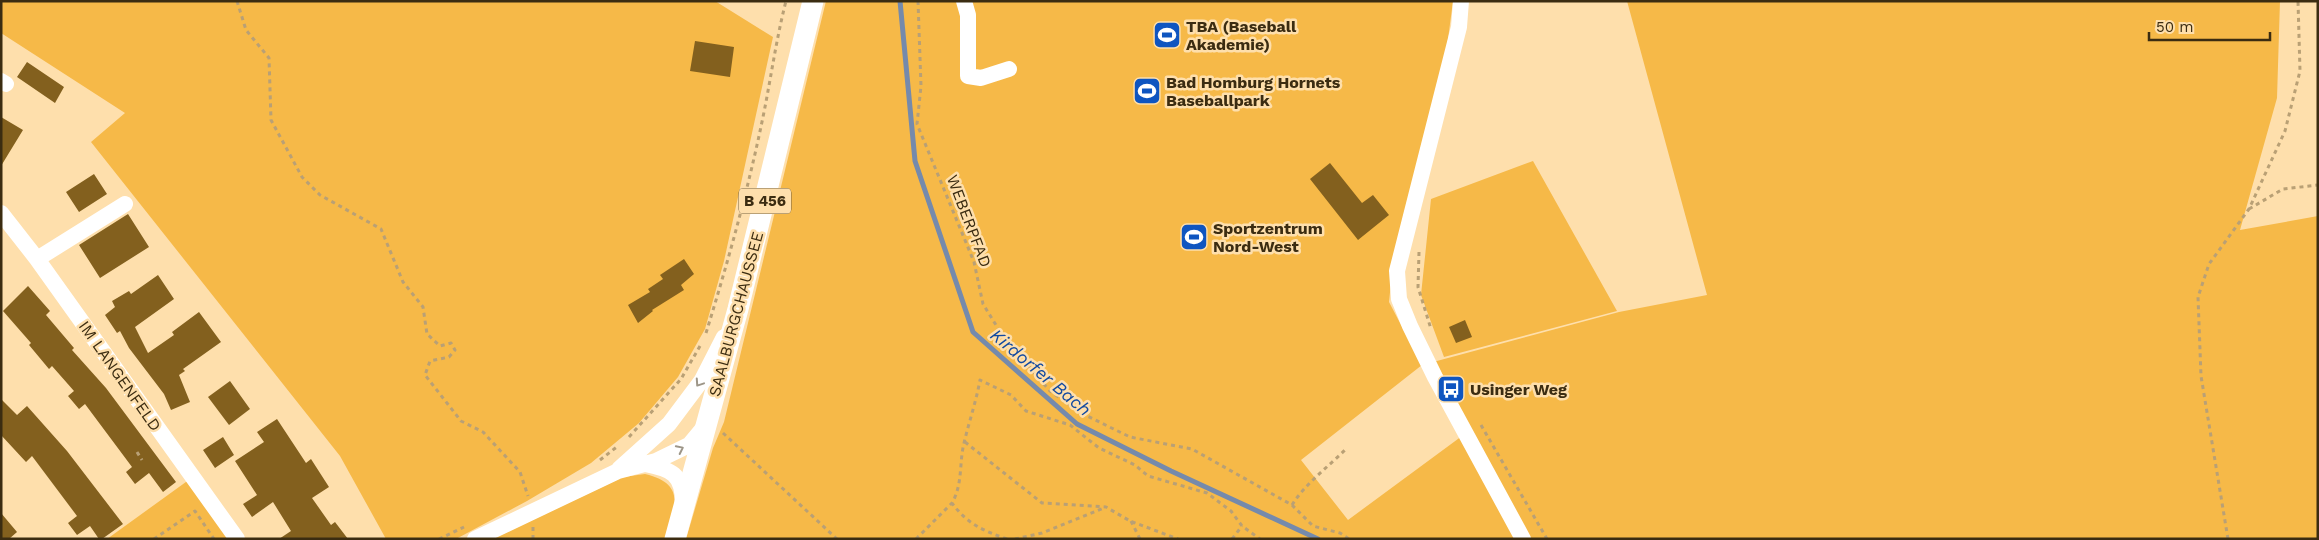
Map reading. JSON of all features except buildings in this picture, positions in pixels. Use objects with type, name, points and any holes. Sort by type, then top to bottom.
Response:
[{"type":"main road","name":"SAALBURGCHAUSSEE","points":[[675,539],[683,516],[738,309],[813,1]]},
{"type":"street","points":[[964,1],[968,16],[968,76],[981,78],[1008,69]]},
{"type":"street","points":[[1461,1],[1459,27],[1397,271],[1398,299],[1435,377],[1523,539]]},
{"type":"street","points":[[37,259],[125,204]]},
{"type":"street","name":"IM LANGENFELD","points":[[1,213],[37,259],[238,539]]},
{"type":"street","points":[[618,471],[668,424],[702,380],[738,309]]},
{"type":"street","points":[[472,532],[526,504],[618,471],[645,464],[690,444],[698,437],[708,419]]},
{"type":"street","points":[[645,464],[663,467],[676,476],[683,487],[683,516]]},
{"type":"path","points":[[237,1],[246,30],[269,58],[271,120],[302,177],[320,195],[381,230],[403,282],[423,307],[427,334],[440,346],[451,343],[455,350],[449,357],[430,361],[425,375],[461,421],[483,432],[520,472],[526,504]]},
{"type":"path","points":[[706,334],[726,269],[763,116],[775,46],[786,1]]},
{"type":"path","name":"WEBERPFAD","points":[[918,1],[921,86],[917,124],[974,262],[984,304],[1004,338],[1050,391],[1083,414],[1130,437],[1192,449],[1292,505],[1313,526],[1340,533],[1350,539]]},
{"type":"path","points":[[2228,539],[2202,376],[2198,297],[2209,264],[2248,209],[2285,131],[2300,71],[2298,1]]},
{"type":"path","points":[[2248,209],[2283,189],[2318,186]]},
{"type":"path","points":[[1419,248],[1418,287],[1432,334]]},
{"type":"path","points":[[593,465],[623,442],[657,408],[681,379],[702,342]]},
{"type":"path","points":[[916,539],[952,503],[960,486],[965,442],[980,380],[1011,395],[1026,411],[1070,425],[1099,448],[1135,465],[1148,476],[1207,494],[1231,511],[1242,526],[1260,539]]},
{"type":"path","points":[[708,419],[837,539]]},
{"type":"path","points":[[1480,423],[1547,539]]},
{"type":"path","points":[[965,442],[1042,503],[1106,508],[1130,521],[1178,539]]},
{"type":"path","points":[[1292,505],[1302,489],[1316,479],[1346,449]]},
{"type":"path","points":[[136,452],[142,460]]},
{"type":"path","points":[[526,504],[536,493]]},
{"type":"path","points":[[952,503],[961,516],[978,529],[1007,539]]},
{"type":"path","points":[[1015,539],[1042,532],[1106,508]]},
{"type":"path","points":[[154,539],[195,511],[214,539]]},
{"type":"path","points":[[1130,521],[1140,539]]},
{"type":"path","points":[[1232,539],[1242,526]]},
{"type":"path","points":[[439,539],[472,532]]},
{"type":"shaded area","points":[[1,1],[715,1],[773,37],[724,261],[705,329],[678,377],[639,423],[591,463],[527,501],[456,539],[386,539],[340,456],[91,142],[125,113],[1,33]]},
{"type":"shaded area","points":[[826,1],[1453,1],[1445,62],[1393,264],[1389,302],[1422,365],[1619,312],[1707,295],[1627,1],[2280,1],[2277,98],[2240,230],[2318,216],[2318,539],[686,539],[713,448],[724,422]],"holes":[[[1422,365],[1462,436],[1348,520],[1301,460]]]},
{"type":"shaded area","points":[[1533,161],[1617,311],[1444,357],[1421,295],[1431,199]]},
{"type":"shaded area","points":[[197,474],[241,539],[107,539]]},
{"type":"shaded area","points":[[645,474],[658,478],[667,484],[672,491],[674,507],[665,539],[492,539],[623,477]]},
{"type":"waterway","name":"Kirdorfer Bach","points":[[900,1],[915,161],[973,332],[1077,424],[1171,471],[1318,539]]},
{"type":"place","name":"TBA (Baseball Akademie)","points":[[1167,35]]},
{"type":"place","name":"Bad Homburg Hornets Baseballpark","points":[[1147,91]]},
{"type":"place","name":"Sportzentrum Nord-West","points":[[1194,237]]},
{"type":"place","name":"Usinger Weg","points":[[1451,389]]}]
